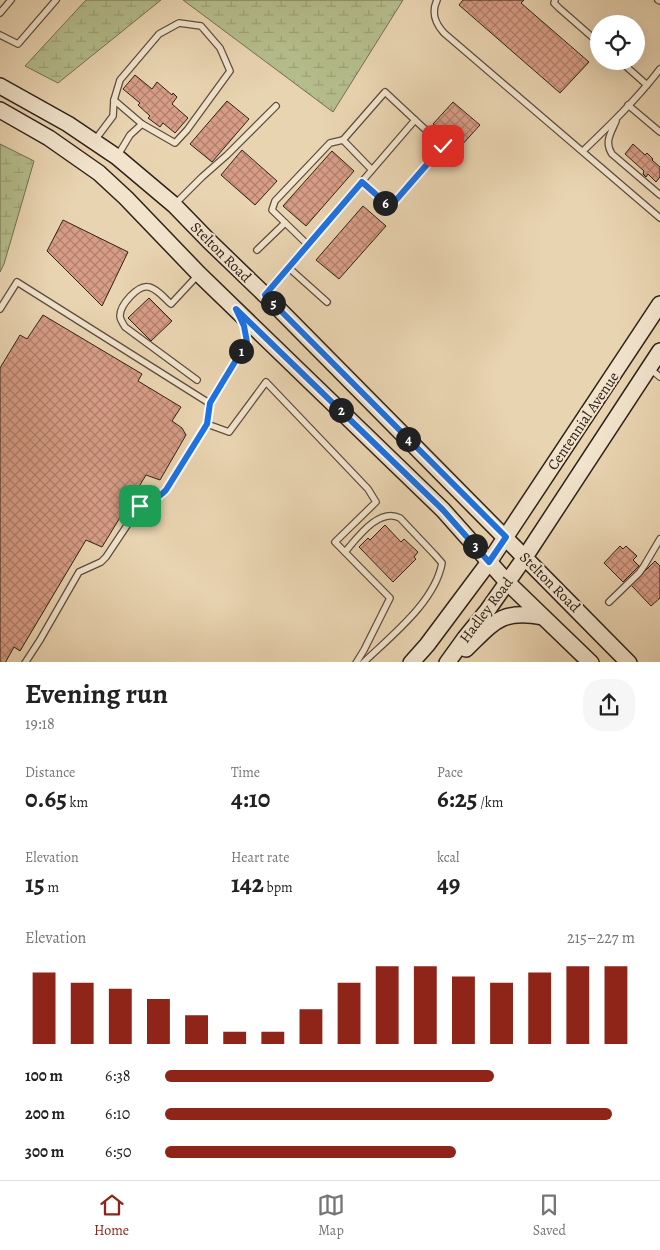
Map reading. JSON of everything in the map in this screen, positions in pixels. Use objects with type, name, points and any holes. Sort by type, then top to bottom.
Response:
[{"type":"main road","name":"Stelton Road","points":[[0,86],[68,124],[117,157],[174,205],[629,662]]},
{"type":"main road","name":"Stelton Road","points":[[0,110],[49,138],[99,173],[126,198],[199,274],[443,510],[507,582],[590,662]]},
{"type":"main road","name":"Centennial Avenue","points":[[506,537],[660,304]]},
{"type":"main road","name":"Centennial Avenue","points":[[525,557],[655,373],[660,351]]},
{"type":"main road","name":"Hadley Road","points":[[411,662],[427,645],[506,537]]},
{"type":"main road","name":"Hadley Road","points":[[447,662],[525,557]]},
{"type":"main road","name":"Hadley Road","points":[[452,662],[499,619],[514,614],[531,614],[544,617]]},
{"type":"lane","points":[[0,13],[12,0]]},
{"type":"lane","points":[[0,35],[18,44],[56,0]]},
{"type":"lane","points":[[437,0],[434,16],[438,27],[660,218]]},
{"type":"lane","points":[[555,0],[554,2],[559,8],[590,34]]},
{"type":"lane","points":[[94,142],[113,116],[114,100],[120,80],[159,34],[179,23],[201,26],[220,48],[230,71],[187,130],[175,143],[142,124],[114,100]]},
{"type":"lane","points":[[583,151],[618,117],[660,68]]},
{"type":"lane","points":[[630,70],[647,85]]},
{"type":"lane","points":[[308,245],[272,210],[275,201],[330,143],[343,140],[385,92],[443,146],[390,207],[362,182]]},
{"type":"lane","points":[[628,105],[660,132]]},
{"type":"lane","points":[[174,205],[276,106]]},
{"type":"lane","points":[[618,117],[607,141],[608,149],[660,196]]},
{"type":"lane","points":[[265,295],[415,120]]},
{"type":"lane","points":[[117,157],[130,135],[142,124]]},
{"type":"lane","points":[[343,140],[372,170]]},
{"type":"lane","points":[[257,250],[285,223]]},
{"type":"lane","points":[[289,268],[327,302]]},
{"type":"lane","points":[[196,380],[125,327],[120,316],[123,307],[140,288],[151,287],[172,304],[199,274]]},
{"type":"lane","points":[[0,309],[17,282],[210,403]]},
{"type":"lane","points":[[24,662],[40,640],[79,572],[101,562],[140,506],[159,498],[166,490],[207,424],[210,403],[247,342],[244,326],[236,309]]},
{"type":"lane","points":[[207,424],[229,432],[266,382],[368,489],[376,502],[335,542],[390,598],[356,662]]},
{"type":"lane","points":[[345,552],[375,521],[381,517],[394,515],[400,518],[442,563],[440,573],[415,613],[363,662]]},
{"type":"lane","points":[[609,602],[639,573],[660,539]]},
{"type":"green space","points":[[86,0],[161,0],[58,83],[25,66]]},
{"type":"green space","points":[[183,0],[403,0],[333,112]]},
{"type":"green space","points":[[0,144],[34,161],[0,272]]},
{"type":"building","points":[[463,0],[524,0],[521,3],[589,62],[560,93],[459,5]]},
{"type":"building","points":[[135,75],[152,89],[157,82],[177,97],[172,104],[188,118],[175,133],[163,123],[160,127],[148,118],[150,116],[138,105],[140,103],[123,89]]},
{"type":"building","points":[[227,101],[249,119],[212,162],[190,144]]},
{"type":"building","points":[[453,102],[480,125],[460,147],[433,124]]},
{"type":"building","points":[[633,144],[645,155],[647,153],[660,167],[660,177],[656,182],[648,174],[646,177],[643,174],[644,171],[625,154]]},
{"type":"building","points":[[242,150],[277,181],[255,205],[221,175]]},
{"type":"building","points":[[332,151],[354,171],[306,226],[283,206]]},
{"type":"building","points":[[363,206],[386,226],[339,279],[316,260]]},
{"type":"building","points":[[63,220],[128,252],[102,306],[47,251]]},
{"type":"building","points":[[149,298],[172,321],[151,341],[128,318]]},
{"type":"building","points":[[43,315],[142,374],[138,381],[181,407],[172,421],[182,428],[186,435],[160,480],[146,475],[102,547],[86,540],[20,651],[14,647],[6,662],[0,662],[0,368],[20,335],[27,339]]},
{"type":"building","points":[[385,525],[401,542],[404,539],[418,552],[414,557],[416,559],[393,582],[359,547],[368,538],[370,540]]},
{"type":"building","points":[[620,546],[623,549],[626,546],[637,556],[633,560],[639,566],[623,582],[604,563]]},
{"type":"building","points":[[655,561],[660,566],[660,598],[651,606],[631,585]]},
{"type":"route","points":[[140,506],[159,498],[166,490],[207,424],[210,403],[247,342],[244,326],[236,309],[443,510],[489,562],[506,537],[265,295],[362,182],[390,207],[443,146]]}]
